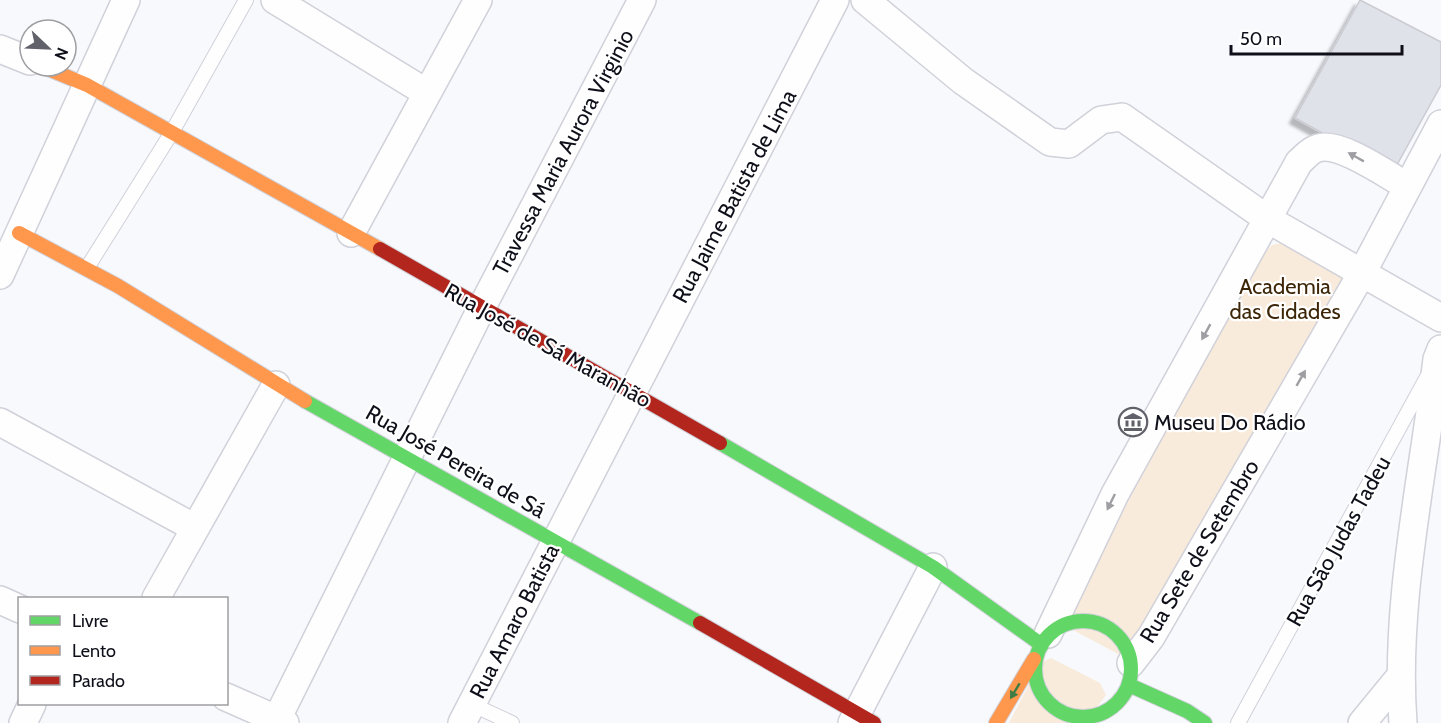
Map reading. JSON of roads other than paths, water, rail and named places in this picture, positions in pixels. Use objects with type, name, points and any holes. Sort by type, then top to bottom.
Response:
[{"type":"street","points":[[0,275],[126,0]]},
{"type":"street","points":[[275,0],[427,93]]},
{"type":"street","points":[[351,233],[478,0]]},
{"type":"street","name":"Travessa Maria Aurora Virginio","points":[[279,722],[482,307],[642,0]]},
{"type":"street","name":"Rua Jaime Batista de Lima","points":[[631,392],[787,97],[835,0]]},
{"type":"street","points":[[865,0],[963,81],[1050,142],[1069,144],[1101,120],[1122,117],[1269,220],[1441,318]]},
{"type":"street","points":[[0,49],[18,57]]},
{"type":"street","name":"Rua José de Sá Maranhão","points":[[70,78],[172,132],[631,392],[933,567],[1045,640]]},
{"type":"street","name":"Rua Sete de Setembro","points":[[1130,674],[1362,273],[1441,124]]},
{"type":"street","points":[[996,723],[1045,640],[1115,494],[1269,220],[1299,162],[1318,148],[1329,146],[1345,151],[1407,186]]},
{"type":"street","name":"Rua José Pereira de Sá","points":[[19,232],[87,268],[276,385],[408,456],[861,720]]},
{"type":"street","points":[[1403,723],[1400,678],[1405,586],[1439,354]]},
{"type":"street","points":[[157,597],[276,385]]},
{"type":"street","name":"Rua Amaro Batista","points":[[467,713],[631,392]]},
{"type":"street","points":[[0,422],[195,528]]},
{"type":"street","points":[[861,720],[933,567]]},
{"type":"street","points":[[0,600],[18,608]]},
{"type":"street","points":[[1034,658],[1034,675],[1041,695],[1056,711],[1077,718],[1096,719],[1117,704],[1130,674],[1124,642],[1108,627],[1088,620],[1066,622],[1045,640]]},
{"type":"street","points":[[1130,674],[1205,723]]},
{"type":"street","points":[[1362,723],[1400,678]]},
{"type":"street","points":[[228,698],[279,722]]},
{"type":"street","points":[[23,723],[32,705]]},
{"type":"lane","points":[[87,268],[172,132],[246,0]]},
{"type":"lane","name":"Rua São Judas Tadeu","points":[[1238,723],[1439,354]]},
{"type":"lane","points":[[467,713],[512,723]]},
{"type":"place","name":"Museu Do Rádio","points":[[1133,422]]},
{"type":"park label","name":"Academia das Cidades","points":[[1285,298]]}]
